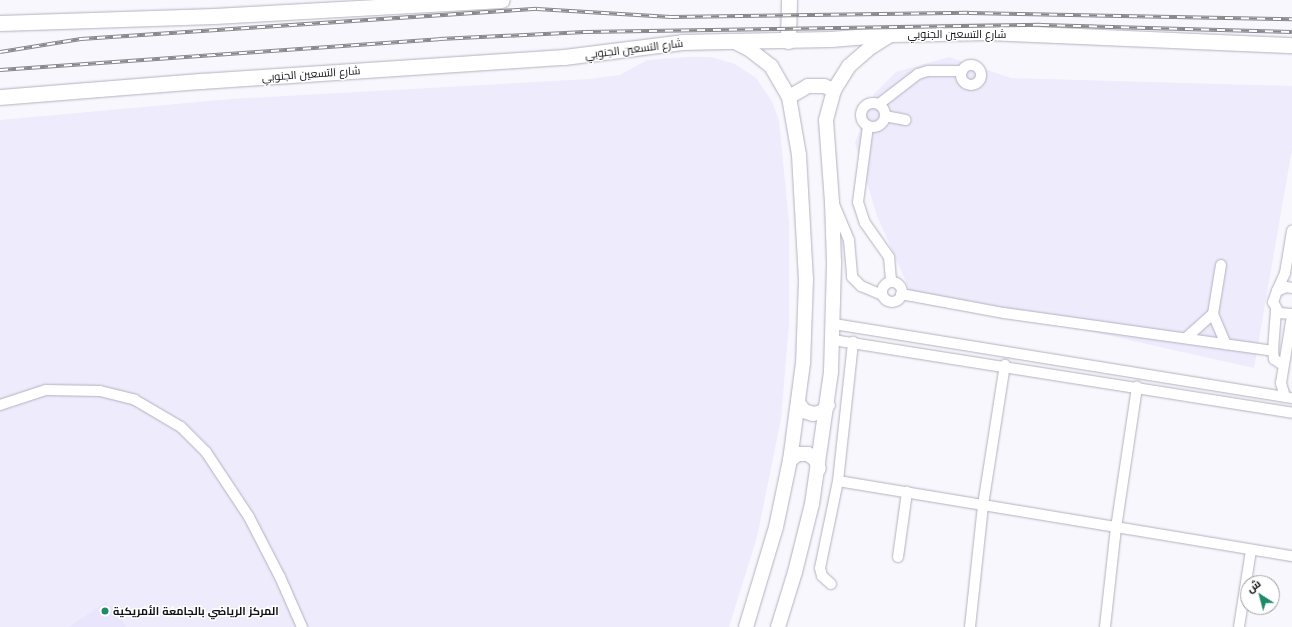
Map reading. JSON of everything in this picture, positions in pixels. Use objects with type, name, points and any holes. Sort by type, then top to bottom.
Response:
[{"type":"main road","points":[[0,23],[214,16],[502,0]]},
{"type":"main road","points":[[788,40],[789,0]]},
{"type":"main road","name":"شارع التسعين الجنوبي","points":[[0,97],[215,80],[564,57],[660,43],[735,42],[892,34],[988,32],[1292,45]]},
{"type":"main road","points":[[778,627],[804,538],[819,469],[828,404],[834,324],[832,202],[825,136],[826,120],[834,90],[849,66],[859,56],[892,34]]},
{"type":"main road","points":[[735,42],[749,49],[771,66],[789,97],[796,125],[805,238],[805,321],[799,404],[790,460],[776,527],[746,627]]},
{"type":"main road","points":[[789,97],[808,86],[824,86],[834,90]]},
{"type":"main road","points":[[799,404],[804,412],[813,414],[822,412],[828,404]]},
{"type":"main road","points":[[790,460],[798,454],[808,454],[816,460],[819,469]]},
{"type":"street","points":[[879,104],[918,74],[928,71],[962,71]]},
{"type":"street","points":[[868,126],[879,126],[885,116],[884,109],[879,104],[872,103],[862,110],[861,117],[868,126],[858,202],[865,223],[890,257],[891,282]]},
{"type":"street","points":[[885,116],[906,120]]},
{"type":"street","points":[[832,202],[848,240],[852,277],[861,286],[882,295],[886,300],[893,302],[902,294]]},
{"type":"street","points":[[1283,365],[1274,359],[1273,351],[1277,324],[1273,298],[1285,273],[1292,231]]},
{"type":"street","points":[[1221,265],[1213,314],[1226,344]]},
{"type":"street","points":[[882,295],[884,285],[891,282],[899,285],[902,294]]},
{"type":"street","points":[[1277,291],[1286,287],[1292,288]]},
{"type":"street","points":[[902,294],[1004,313],[1273,351]]},
{"type":"street","points":[[1276,310],[1283,314],[1292,315],[1281,383],[1289,397]]},
{"type":"street","points":[[1186,338],[1213,314]]},
{"type":"street","points":[[834,324],[886,331],[1289,397]]},
{"type":"street","points":[[884,347],[886,331]]},
{"type":"street","points":[[833,340],[1005,365],[1292,413]]},
{"type":"street","points":[[831,584],[822,576],[820,568],[838,481],[853,342]]},
{"type":"street","points":[[970,627],[983,505],[1005,365]]},
{"type":"street","points":[[1198,397],[1200,382]]},
{"type":"street","points":[[1212,399],[1214,384]]},
{"type":"street","points":[[1105,627],[1116,528],[1137,387]]},
{"type":"street","points":[[0,404],[46,390],[100,391],[135,400],[182,427],[206,452],[245,511],[280,577],[302,627]]},
{"type":"street","points":[[838,481],[1292,556]]},
{"type":"street","points":[[898,557],[907,492]]},
{"type":"street","points":[[1239,627],[1251,550]]},
{"type":"shaded area","points":[[711,57],[735,64],[756,78],[772,101],[779,121],[789,222],[789,323],[781,419],[757,537],[729,627],[0,627],[0,120],[231,99],[590,79],[620,75],[647,60]]},
{"type":"shaded area","points":[[949,57],[1011,78],[1292,86],[1292,149],[1254,368],[910,291],[877,216],[855,143],[874,94],[896,72]]},
{"type":"shaded area","name":"المركز الرياضي بالجامعة الأمريكية","points":[[106,602],[109,607],[113,605],[126,627],[69,627]]},
{"type":"railway","points":[[0,52],[81,39],[537,9],[671,17],[969,13],[1292,19]]},
{"type":"railway","points":[[0,70],[439,39],[585,32],[1041,25],[1292,32]]},
{"type":"place","name":"المركز الرياضي بالجامعة الأمريكية","points":[[105,611]]}]
